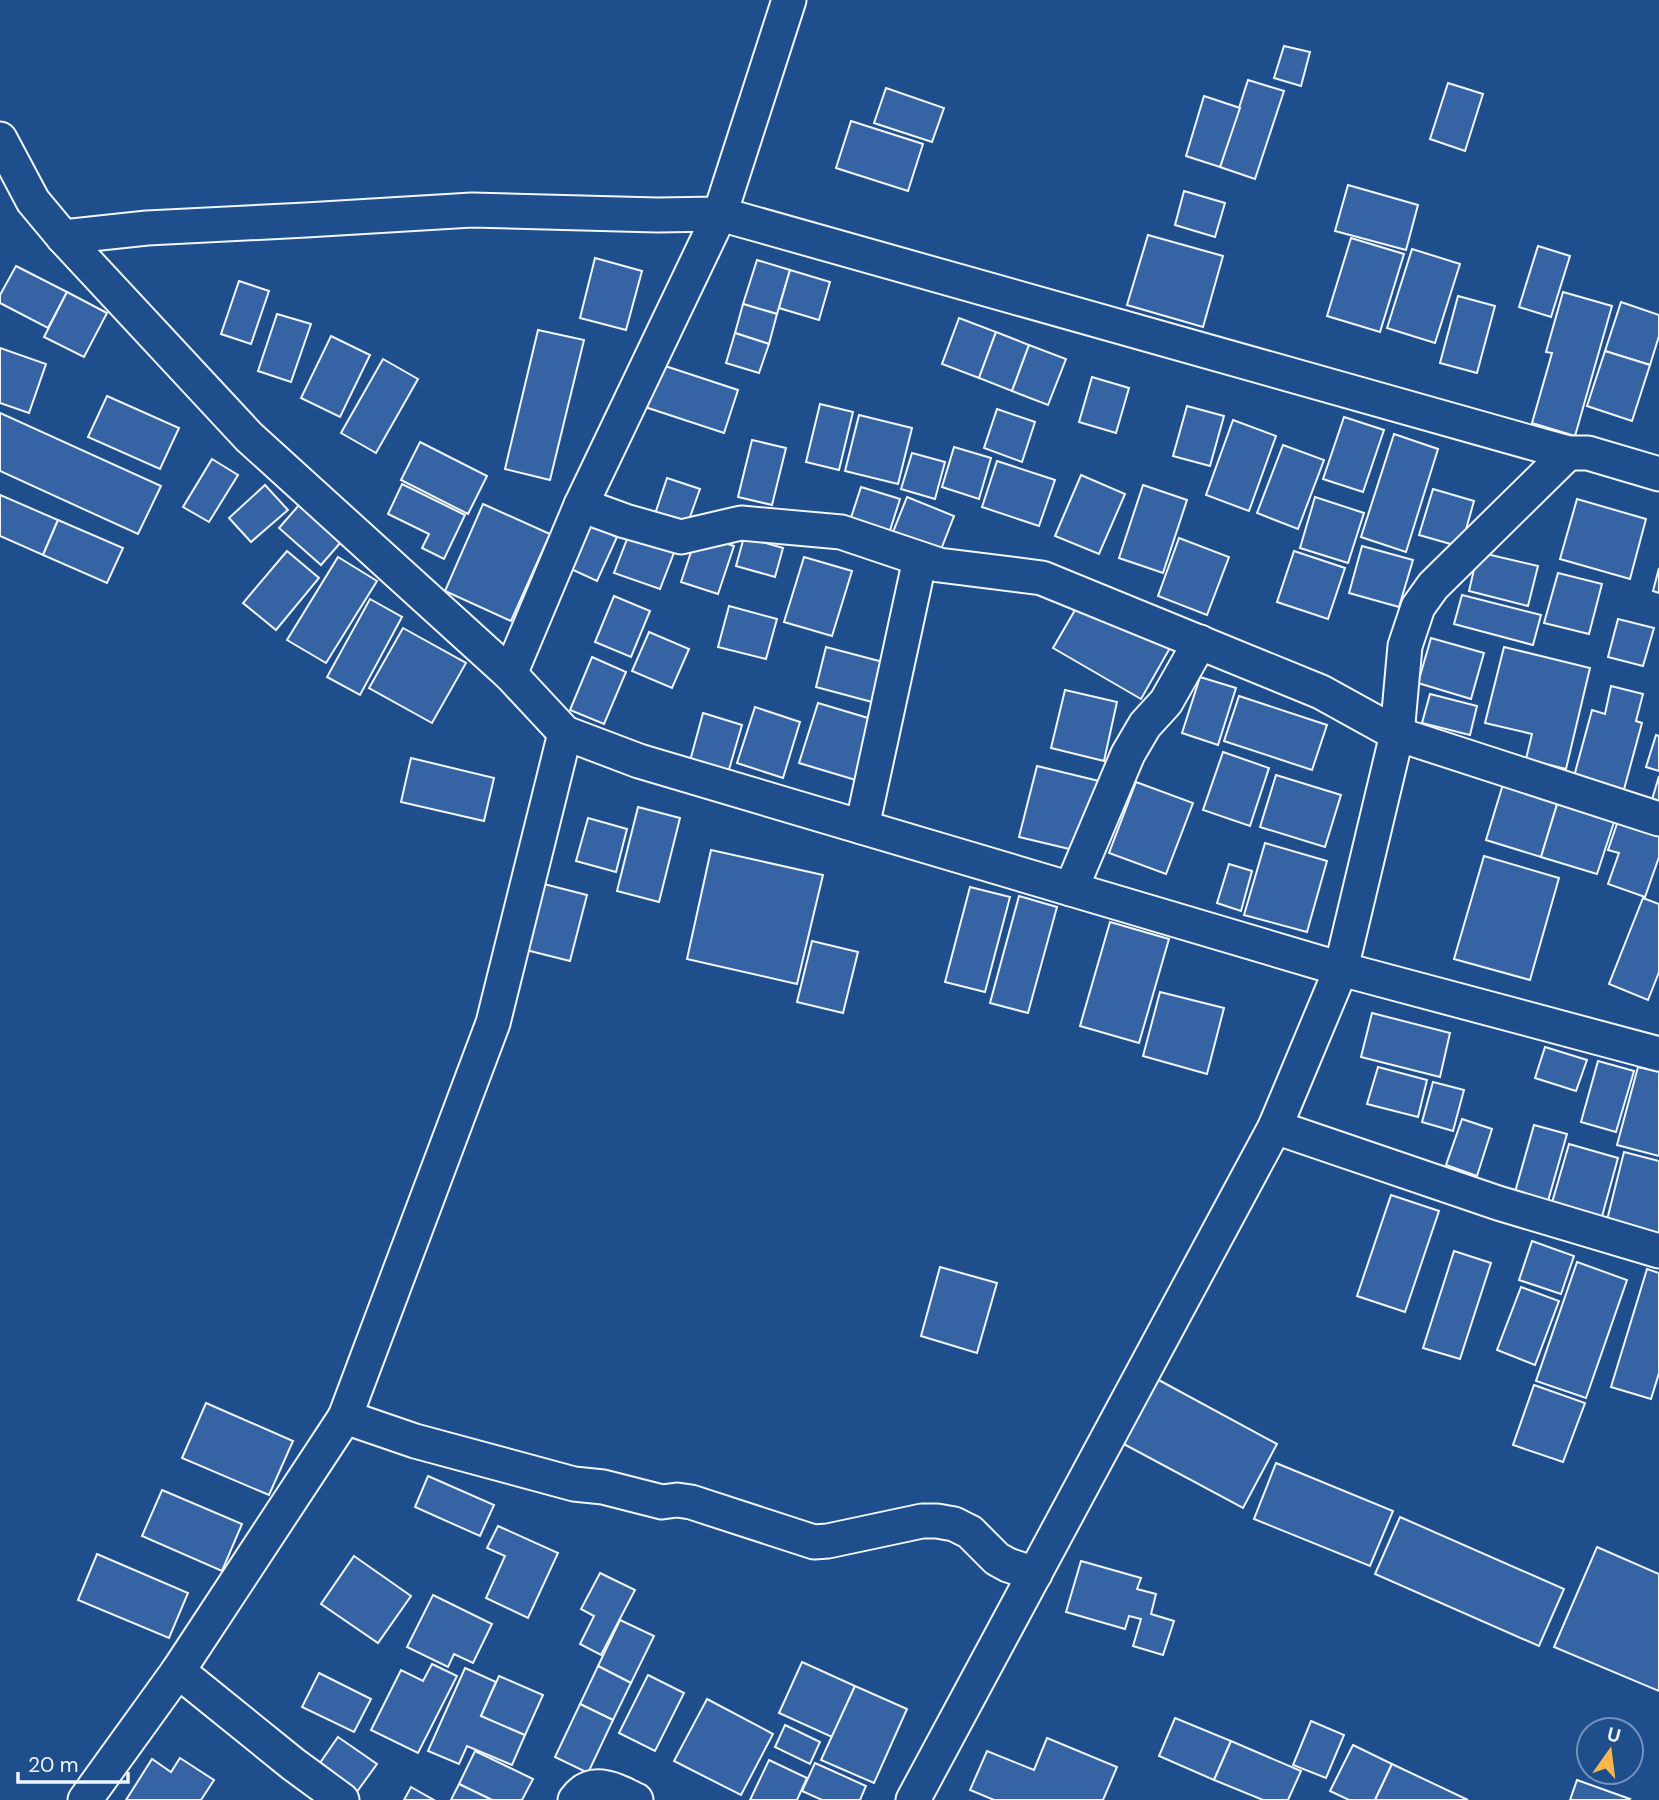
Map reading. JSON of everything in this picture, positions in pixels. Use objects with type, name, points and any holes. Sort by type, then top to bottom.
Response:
[{"type":"street","points":[[510,674],[581,505],[719,214],[789,0]]},
{"type":"street","points":[[0,139],[33,201],[63,237],[249,436],[510,674],[565,733],[639,761],[1341,969],[1659,1054]]},
{"type":"street","points":[[63,237],[147,228],[472,210],[719,214],[1568,453],[1588,453],[1659,474]]},
{"type":"street","points":[[913,1800],[1275,1127],[1341,969],[1397,734],[1405,646],[1418,607],[1433,586],[1568,453]]},
{"type":"street","points":[[581,505],[681,537],[741,523],[841,531],[939,565],[1042,578],[1321,692],[1397,734],[1659,819]]},
{"type":"street","points":[[862,827],[920,559]]},
{"type":"street","points":[[1070,889],[1128,754],[1145,725],[1167,702],[1200,642]]},
{"type":"street","points":[[85,1800],[178,1671],[345,1417],[493,1023],[565,733]]},
{"type":"street","points":[[1275,1127],[1498,1203],[1659,1251]]},
{"type":"street","points":[[345,1417],[415,1441],[574,1484],[603,1486],[662,1502],[691,1502],[814,1542],[922,1521],[954,1524],[970,1532],[998,1559],[1035,1574]]},
{"type":"street","points":[[178,1671],[342,1800]]},
{"type":"street","points":[[575,1800],[589,1787],[601,1786],[636,1800]]},
{"type":"building","points":[[1284,46],[1310,52],[1301,86],[1274,78]]},
{"type":"building","points":[[1248,80],[1284,91],[1255,179],[1220,167]]},
{"type":"building","points":[[1448,83],[1483,94],[1465,151],[1430,139]]},
{"type":"building","points":[[886,88],[944,108],[932,142],[874,123]]},
{"type":"building","points":[[1204,96],[1240,108],[1220,167],[1186,156]]},
{"type":"building","points":[[851,121],[923,144],[908,191],[836,168]]},
{"type":"building","points":[[1348,185],[1418,205],[1406,250],[1335,231]]},
{"type":"building","points":[[1184,191],[1225,203],[1215,237],[1175,225]]},
{"type":"building","points":[[1148,235],[1223,256],[1203,327],[1127,305]]},
{"type":"building","points":[[1351,238],[1404,254],[1380,332],[1327,316]]},
{"type":"building","points":[[1538,246],[1570,256],[1551,317],[1519,307]]},
{"type":"building","points":[[1412,249],[1460,264],[1435,343],[1387,328]]},
{"type":"building","points":[[595,258],[642,271],[626,330],[580,318]]},
{"type":"building","points":[[757,260],[790,270],[777,314],[743,304]]},
{"type":"building","points":[[16,266],[67,292],[48,328],[0,303],[0,295]]},
{"type":"building","points":[[790,270],[830,282],[819,320],[779,308]]},
{"type":"building","points":[[239,281],[269,291],[251,344],[221,334]]},
{"type":"building","points":[[67,292],[107,313],[84,357],[44,337]]},
{"type":"building","points":[[1563,292],[1612,306],[1575,436],[1532,423],[1552,353],[1546,352]]},
{"type":"building","points":[[1458,296],[1495,306],[1477,373],[1440,363]]},
{"type":"building","points":[[1621,302],[1659,315],[1659,336],[1650,365],[1605,351]]},
{"type":"building","points":[[743,304],[777,314],[769,344],[735,333]]},
{"type":"building","points":[[277,314],[311,324],[291,382],[258,371]]},
{"type":"building","points":[[959,318],[996,332],[979,378],[942,364]]},
{"type":"building","points":[[538,330],[584,340],[550,480],[505,469]]},
{"type":"building","points":[[996,332],[1029,345],[1012,391],[979,378]]},
{"type":"building","points":[[735,333],[769,344],[759,373],[726,363]]},
{"type":"building","points":[[331,336],[370,355],[340,417],[301,398]]},
{"type":"building","points":[[1029,345],[1066,359],[1048,405],[1012,391]]},
{"type":"building","points":[[0,348],[46,364],[29,413],[0,403]]},
{"type":"building","points":[[1605,351],[1650,365],[1632,421],[1587,406]]},
{"type":"building","points":[[383,359],[418,379],[376,453],[341,433]]},
{"type":"building","points":[[653,362],[738,390],[724,433],[639,405]]},
{"type":"building","points":[[1092,377],[1129,388],[1116,433],[1079,422]]},
{"type":"building","points":[[107,396],[179,428],[160,469],[88,437]]},
{"type":"building","points":[[820,404],[853,412],[839,470],[806,462]]},
{"type":"building","points":[[1187,406],[1224,416],[1210,466],[1173,456]]},
{"type":"building","points":[[997,409],[1035,422],[1022,462],[984,448]]},
{"type":"building","points":[[0,413],[161,486],[138,534],[0,471]]},
{"type":"building","points":[[859,415],[912,428],[898,484],[845,471]]},
{"type":"building","points":[[1344,417],[1384,430],[1363,492],[1323,479]]},
{"type":"building","points":[[1233,420],[1276,436],[1249,511],[1206,495]]},
{"type":"building","points":[[1394,434],[1438,449],[1406,552],[1361,537]]},
{"type":"building","points":[[752,440],[786,448],[772,505],[738,497]]},
{"type":"building","points":[[420,442],[487,476],[468,514],[401,480]]},
{"type":"building","points":[[1283,445],[1324,460],[1298,529],[1257,513]]},
{"type":"building","points":[[954,447],[991,458],[979,499],[942,487]]},
{"type":"building","points":[[912,453],[945,462],[935,499],[901,489]]},
{"type":"building","points":[[212,459],[238,475],[209,522],[183,507]]},
{"type":"building","points":[[997,461],[1055,480],[1039,526],[982,507]]},
{"type":"building","points":[[1081,475],[1125,494],[1099,554],[1055,536]]},
{"type":"building","points":[[667,478],[700,489],[685,531],[653,520]]},
{"type":"building","points":[[402,484],[465,515],[444,559],[422,548],[429,534],[388,514]]},
{"type":"building","points":[[265,485],[288,510],[251,542],[229,518]]},
{"type":"building","points":[[1143,485],[1187,500],[1163,573],[1119,558]]},
{"type":"building","points":[[861,487],[900,499],[886,543],[847,530]]},
{"type":"building","points":[[1433,489],[1474,501],[1461,547],[1419,535]]},
{"type":"building","points":[[0,495],[58,520],[43,555],[0,536]]},
{"type":"building","points":[[907,497],[954,516],[940,552],[893,532]]},
{"type":"building","points":[[1315,497],[1364,513],[1348,563],[1300,548]]},
{"type":"building","points":[[1577,499],[1646,519],[1630,579],[1560,559]]},
{"type":"building","points":[[300,504],[341,542],[321,565],[279,528]]},
{"type":"building","points":[[483,504],[550,534],[511,621],[445,591]]},
{"type":"building","points":[[58,520],[123,548],[107,583],[43,555]]},
{"type":"building","points":[[580,520],[617,537],[597,581],[560,564]]},
{"type":"building","points":[[629,534],[675,550],[660,589],[614,573]]},
{"type":"building","points":[[697,534],[734,546],[718,594],[681,582]]},
{"type":"building","points":[[744,537],[783,548],[775,577],[736,566]]},
{"type":"building","points":[[1179,538],[1229,557],[1207,615],[1158,596]]},
{"type":"building","points":[[1362,546],[1413,560],[1399,607],[1349,593]]},
{"type":"building","points":[[287,551],[319,578],[276,630],[243,603]]},
{"type":"building","points":[[1294,551],[1345,568],[1328,619],[1277,602]]},
{"type":"building","points":[[1478,552],[1538,566],[1528,606],[1469,591]]},
{"type":"building","points":[[338,557],[377,581],[326,663],[287,640]]},
{"type":"building","points":[[804,557],[852,571],[832,636],[784,622]]},
{"type":"building","points":[[1659,568],[1659,593],[1653,591]]},
{"type":"building","points":[[1558,573],[1602,584],[1589,634],[1544,623]]},
{"type":"building","points":[[1462,595],[1541,615],[1533,645],[1454,624]]},
{"type":"building","points":[[614,596],[650,611],[631,657],[595,642]]},
{"type":"building","points":[[1082,598],[1170,648],[1141,699],[1053,648]]},
{"type":"building","points":[[370,599],[402,617],[360,695],[327,677]]},
{"type":"building","points":[[729,606],[777,619],[766,659],[718,647]]},
{"type":"building","points":[[1618,619],[1654,628],[1643,666],[1608,657]]},
{"type":"building","points":[[403,628],[466,663],[432,723],[369,688]]},
{"type":"building","points":[[649,632],[689,649],[672,688],[632,671]]},
{"type":"building","points":[[1431,638],[1484,653],[1471,699],[1418,683]]},
{"type":"building","points":[[826,647],[883,662],[872,702],[816,687]]},
{"type":"building","points":[[1504,647],[1590,668],[1566,769],[1526,759],[1532,734],[1485,723]]},
{"type":"building","points":[[592,657],[626,672],[604,724],[570,710]]},
{"type":"building","points":[[1200,677],[1236,688],[1218,745],[1182,733]]},
{"type":"building","points":[[1611,686],[1643,694],[1636,721],[1642,723],[1623,793],[1573,780],[1592,710],[1605,714]]},
{"type":"building","points":[[1065,690],[1117,702],[1104,761],[1051,748]]},
{"type":"building","points":[[1430,694],[1477,706],[1470,735],[1422,723]]},
{"type":"building","points":[[1239,696],[1327,725],[1312,770],[1224,741]]},
{"type":"building","points":[[818,703],[878,721],[859,781],[799,763]]},
{"type":"building","points":[[755,707],[800,722],[783,778],[737,763]]},
{"type":"building","points":[[703,713],[742,725],[728,773],[690,761]]},
{"type":"building","points":[[1656,735],[1659,736],[1659,771],[1646,767]]},
{"type":"building","points":[[1223,752],[1269,768],[1250,826],[1203,810]]},
{"type":"building","points":[[411,758],[494,778],[484,821],[401,802]]},
{"type":"building","points":[[1037,766],[1099,781],[1082,852],[1019,837]]},
{"type":"building","points":[[1276,775],[1341,795],[1325,847],[1260,827]]},
{"type":"building","points":[[1659,776],[1659,805],[1651,803]]},
{"type":"building","points":[[1504,781],[1559,798],[1541,857],[1486,840]]},
{"type":"building","points":[[1136,782],[1193,803],[1166,874],[1109,853]]},
{"type":"building","points":[[1559,798],[1616,816],[1597,874],[1541,857]]},
{"type":"building","points":[[638,807],[680,818],[659,902],[617,891]]},
{"type":"building","points":[[1621,812],[1659,824],[1659,857],[1645,897],[1608,884],[1619,853],[1608,850]]},
{"type":"building","points":[[588,818],[627,829],[616,872],[576,861]]},
{"type":"building","points":[[1265,843],[1327,861],[1307,932],[1244,915]]},
{"type":"building","points":[[711,850],[823,875],[797,984],[687,959]]},
{"type":"building","points":[[1484,856],[1559,878],[1530,980],[1454,959]]},
{"type":"building","points":[[1229,864],[1252,871],[1241,911],[1217,903]]},
{"type":"building","points":[[540,883],[587,895],[570,961],[522,949]]},
{"type":"building","points":[[970,887],[1010,897],[985,992],[945,982]]},
{"type":"building","points":[[1019,896],[1057,907],[1028,1013],[990,1003]]},
{"type":"building","points":[[1643,898],[1659,904],[1659,972],[1648,1000],[1609,984]]},
{"type":"building","points":[[1110,922],[1169,939],[1139,1043],[1080,1026]]},
{"type":"building","points":[[812,941],[858,952],[843,1013],[797,1002]]},
{"type":"building","points":[[1160,992],[1224,1008],[1207,1074],[1143,1056]]},
{"type":"building","points":[[1372,1013],[1450,1033],[1440,1077],[1361,1057]]},
{"type":"building","points":[[1545,1047],[1587,1060],[1576,1091],[1535,1078]]},
{"type":"building","points":[[1598,1061],[1634,1071],[1616,1132],[1581,1122]]},
{"type":"building","points":[[1378,1067],[1427,1080],[1418,1117],[1367,1104]]},
{"type":"building","points":[[1638,1067],[1659,1072],[1659,1156],[1617,1145]]},
{"type":"building","points":[[1433,1082],[1464,1090],[1453,1131],[1422,1122]]},
{"type":"building","points":[[1462,1119],[1492,1129],[1477,1176],[1446,1165]]},
{"type":"building","points":[[1534,1125],[1567,1134],[1548,1201],[1515,1192]]},
{"type":"building","points":[[1569,1144],[1618,1158],[1601,1220],[1551,1206]]},
{"type":"building","points":[[1624,1152],[1659,1161],[1659,1242],[1605,1228]]},
{"type":"building","points":[[1391,1195],[1439,1211],[1405,1312],[1357,1296]]},
{"type":"building","points":[[1532,1241],[1574,1256],[1561,1294],[1519,1280]]},
{"type":"building","points":[[1454,1251],[1491,1263],[1460,1359],[1423,1348]]},
{"type":"building","points":[[1577,1262],[1627,1280],[1586,1398],[1536,1381]]},
{"type":"building","points":[[940,1267],[997,1283],[977,1353],[921,1336]]},
{"type":"building","points":[[1647,1269],[1659,1273],[1659,1373],[1651,1399],[1611,1387]]},
{"type":"building","points":[[1521,1287],[1559,1301],[1535,1365],[1497,1350]]},
{"type":"building","points":[[1155,1378],[1277,1444],[1243,1508],[1120,1442]]},
{"type":"building","points":[[1534,1385],[1585,1403],[1563,1462],[1513,1445]]},
{"type":"building","points":[[206,1403],[293,1441],[269,1495],[182,1458]]},
{"type":"building","points":[[1276,1463],[1393,1511],[1370,1566],[1254,1519]]},
{"type":"building","points":[[428,1476],[494,1505],[480,1536],[415,1507]]},
{"type":"building","points":[[162,1490],[242,1524],[222,1571],[142,1536]]},
{"type":"building","points":[[1400,1517],[1564,1589],[1539,1646],[1375,1574]]},
{"type":"building","points":[[498,1526],[558,1553],[528,1618],[486,1598],[505,1556],[487,1548]]},
{"type":"building","points":[[1597,1547],[1659,1574],[1659,1691],[1554,1647]]},
{"type":"building","points":[[97,1554],[188,1593],[169,1638],[78,1600]]},
{"type":"building","points":[[354,1556],[411,1596],[378,1643],[321,1604]]},
{"type":"building","points":[[1081,1561],[1141,1578],[1137,1589],[1156,1594],[1151,1614],[1174,1621],[1163,1655],[1133,1646],[1141,1619],[1129,1616],[1125,1629],[1066,1612]]},
{"type":"building","points":[[600,1573],[635,1590],[601,1655],[580,1644],[594,1616],[581,1609]]},
{"type":"building","points":[[433,1595],[492,1624],[473,1663],[454,1654],[448,1667],[407,1647]]},
{"type":"building","points":[[620,1620],[654,1636],[631,1683],[598,1666]]},
{"type":"building","points":[[802,1662],[855,1686],[832,1737],[779,1713]]},
{"type":"building","points":[[432,1664],[457,1676],[418,1753],[371,1730],[401,1670],[423,1681]]},
{"type":"building","points":[[598,1666],[631,1683],[613,1720],[580,1704]]},
{"type":"building","points":[[465,1668],[496,1682],[481,1716],[525,1735],[512,1765],[467,1746],[459,1764],[428,1751]]},
{"type":"building","points":[[319,1673],[371,1699],[354,1732],[302,1707]]},
{"type":"building","points":[[648,1675],[684,1693],[655,1751],[619,1733]]},
{"type":"building","points":[[499,1676],[543,1695],[525,1735],[481,1716]]},
{"type":"building","points":[[855,1686],[907,1709],[874,1783],[821,1760]]},
{"type":"building","points":[[707,1699],[773,1734],[741,1795],[674,1761]]},
{"type":"building","points":[[580,1704],[613,1720],[588,1773],[555,1757]]},
{"type":"building","points":[[1175,1718],[1231,1741],[1214,1780],[1159,1756]]},
{"type":"building","points":[[1311,1721],[1344,1735],[1326,1778],[1293,1765]]},
{"type":"building","points":[[785,1725],[820,1742],[810,1764],[775,1747]]},
{"type":"building","points":[[338,1737],[377,1764],[351,1800],[313,1773]]},
{"type":"building","points":[[1047,1738],[1117,1767],[1103,1800],[994,1800],[970,1790],[987,1751],[1034,1770]]},
{"type":"building","points":[[1231,1741],[1301,1771],[1288,1800],[1263,1800],[1214,1780]]},
{"type":"building","points":[[1353,1745],[1392,1764],[1375,1800],[1349,1800],[1330,1791]]},
{"type":"building","points":[[475,1751],[533,1779],[522,1800],[492,1800],[459,1784]]},
{"type":"building","points":[[180,1758],[214,1780],[201,1800],[126,1800],[152,1759],[171,1772]]},
{"type":"building","points":[[769,1760],[807,1778],[797,1800],[750,1800]]},
{"type":"building","points":[[815,1763],[866,1786],[860,1800],[822,1800],[802,1791]]},
{"type":"building","points":[[1392,1764],[1468,1800],[1375,1800]]},
{"type":"building","points":[[459,1784],[492,1800],[451,1800]]},
{"type":"building","points":[[1575,1786],[1594,1786],[1630,1799],[1629,1800],[1570,1800]]},
{"type":"building","points":[[411,1787],[434,1800],[404,1800]]}]
